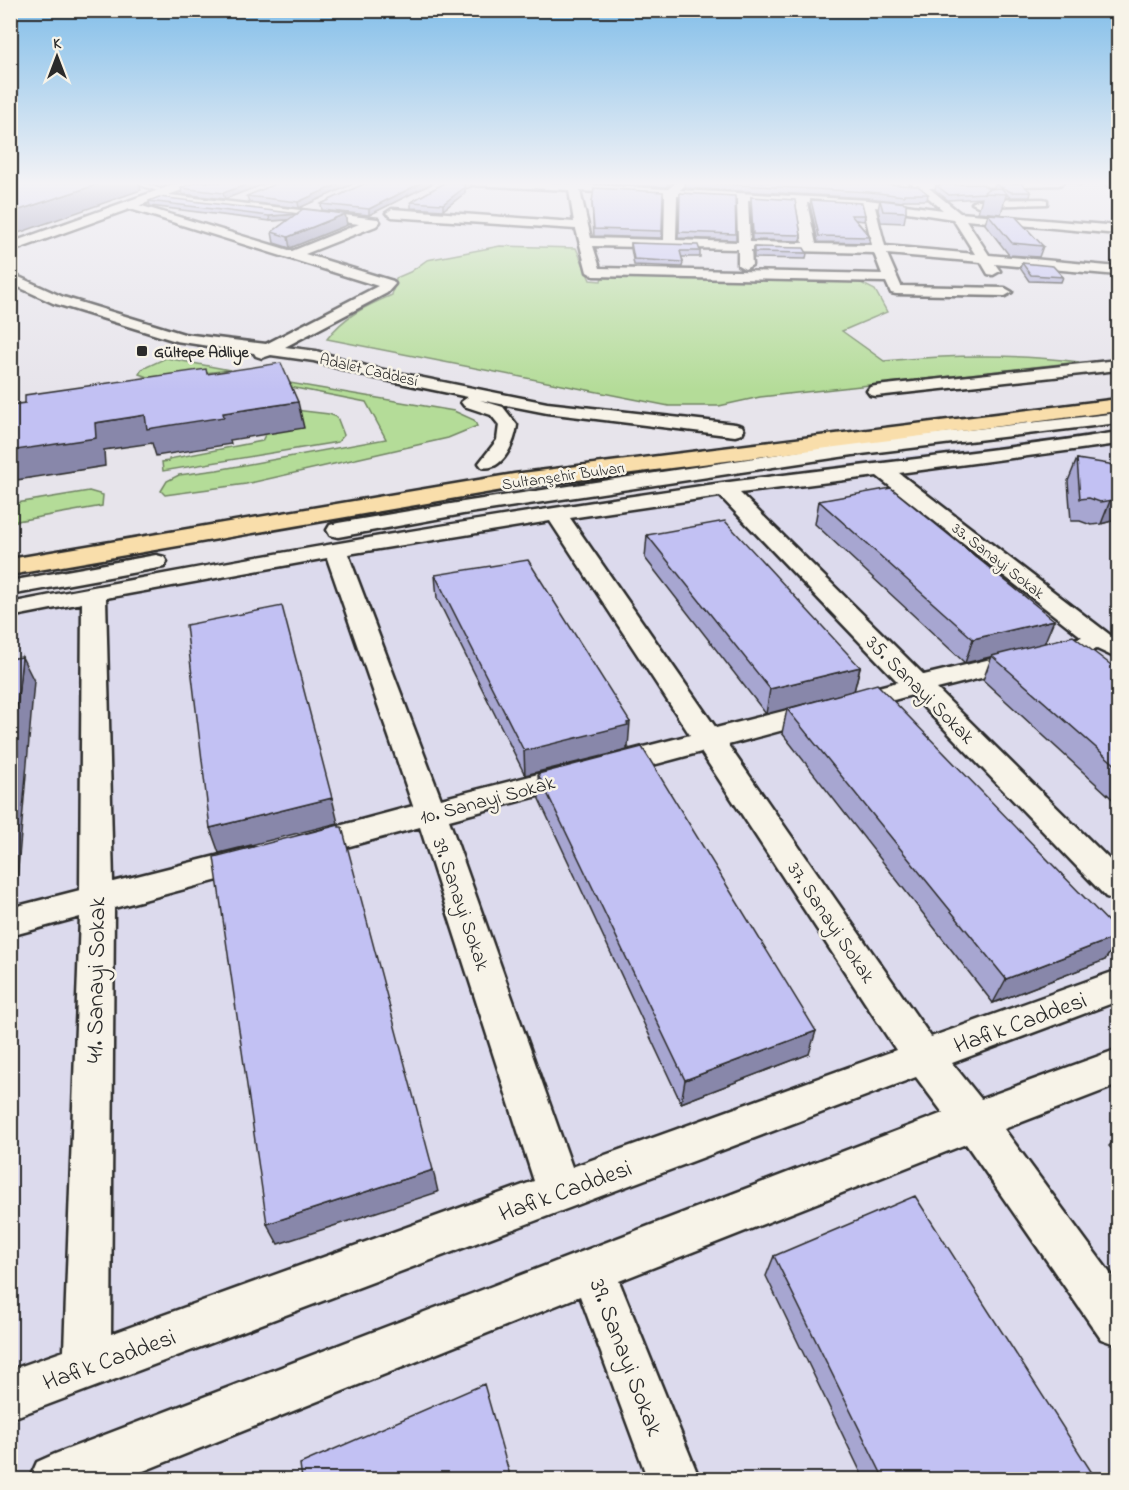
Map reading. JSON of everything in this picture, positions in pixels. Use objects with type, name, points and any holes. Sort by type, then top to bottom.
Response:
[{"type":"highway","points":[[840,418],[1119,387]]},
{"type":"highway","name":"Sultanşehir Bulvarı","points":[[10,567],[514,481],[1119,405]]},
{"type":"highway","points":[[652,441],[758,428]]},
{"type":"highway","name":"Sultanşehir Bulvarı","points":[[465,467],[521,458]]},
{"type":"street","points":[[253,362],[314,325],[382,291],[388,284],[281,252]]},
{"type":"street","points":[[292,255],[301,252]]},
{"type":"street","points":[[589,252],[594,272],[890,278]]},
{"type":"street","points":[[745,252],[746,275]]},
{"type":"street","points":[[880,252],[896,290],[1005,292],[981,252]]},
{"type":"street","points":[[902,252],[987,261],[1119,271]]},
{"type":"street","name":"Adalet Caddesi","points":[[10,277],[58,300],[253,362]]},
{"type":"street","name":"Adalet Caddesi","points":[[10,296],[92,327],[162,347],[253,362],[316,356],[366,371],[547,408],[735,430]]},
{"type":"street","points":[[294,372],[316,356],[312,341],[314,325]]},
{"type":"street","points":[[876,391],[1119,365]]},
{"type":"street","name":"Adalet Caddesi","points":[[328,377],[460,398],[496,411],[522,424]]},
{"type":"street","points":[[489,463],[522,424],[548,417],[547,408]]},
{"type":"street","points":[[10,588],[487,505],[853,449],[1119,418]]},
{"type":"street","points":[[10,610],[335,550],[724,489],[879,468],[1020,454],[1119,438]]},
{"type":"street","points":[[1020,454],[1119,453]]},
{"type":"street","name":"33. Sanayi Sokak","points":[[879,468],[1111,646]]},
{"type":"street","name":"35. Sanayi Sokak","points":[[724,489],[1119,888]]},
{"type":"street","name":"37. Sanayi Sokak","points":[[557,515],[923,1058],[974,1121],[1119,1322]]},
{"type":"street","name":"39. Sanayi Sokak","points":[[335,550],[431,813],[560,1192]]},
{"type":"street","name":"41. Sanayi Sokak","points":[[87,1367],[97,899],[94,593]]},
{"type":"street","name":"10. Sanayi Sokak","points":[[10,922],[918,685],[1111,646]]},
{"type":"street","name":"Hafik Caddesi","points":[[10,1395],[1119,985]]},
{"type":"street","points":[[78,1475],[592,1269],[1119,1067]]},
{"type":"street","name":"39. Sanayi Sokak","points":[[592,1269],[674,1479]]},
{"type":"shaded area","points":[[1118,430],[1118,1479],[11,1480],[11,602],[323,544],[867,461]]},
{"type":"green space","points":[[471,252],[578,252],[590,280],[601,281],[602,277],[610,275],[857,281],[875,290],[887,312],[842,331],[884,361],[982,356],[1030,357],[1079,362],[760,397],[719,406],[669,406],[327,339],[348,318],[392,295],[396,278],[410,272],[427,260]]},
{"type":"green space","points":[[166,358],[230,370],[153,379],[139,374],[142,369]]},
{"type":"green space","points":[[243,375],[454,411],[474,420],[477,426],[448,438],[246,484],[165,495],[161,491],[167,481],[179,475],[386,439],[366,402],[239,377]]},
{"type":"green space","points":[[295,410],[337,417],[344,435],[338,442],[163,471],[162,462],[169,461],[169,459],[262,441],[265,435]]},
{"type":"green space","points":[[89,491],[103,495],[102,506],[11,522],[11,504]]},
{"type":"building","points":[[633,252],[680,252],[683,262],[634,259]]},
{"type":"building","points":[[754,252],[806,252],[807,253]]},
{"type":"building","points":[[1022,263],[1053,266],[1063,277],[1031,275]]},
{"type":"building","points":[[281,363],[298,402],[223,413],[224,417],[147,429],[145,415],[95,423],[96,438],[10,451],[10,405],[25,403],[25,395],[206,369],[207,374]]},
{"type":"building","points":[[1077,459],[1109,464],[1119,469],[1119,499],[1100,502],[1089,498],[1080,499]]},
{"type":"building","points":[[891,488],[1054,620],[973,639],[819,501]]},
{"type":"building","points":[[725,521],[860,667],[770,689],[647,535]]},
{"type":"building","points":[[528,560],[630,722],[627,723],[628,725],[524,751],[435,575]]},
{"type":"building","points":[[282,606],[332,798],[210,828],[186,625]]},
{"type":"building","points":[[1073,636],[1119,671],[1119,768],[992,656]]},
{"type":"building","points":[[22,657],[10,776],[10,659]]},
{"type":"building","points":[[877,684],[1119,933],[1119,936],[1006,979],[787,709]]},
{"type":"building","points":[[642,747],[816,1031],[685,1080],[538,774]]},
{"type":"building","points":[[339,825],[342,827],[433,1170],[267,1224],[214,857]]},
{"type":"building","points":[[915,1196],[1096,1479],[884,1479],[774,1256]]},
{"type":"building","points":[[484,1384],[511,1479],[302,1479],[300,1464]]},
{"type":"place","name":"Gültepe Adliye","points":[[142,351]]}]
